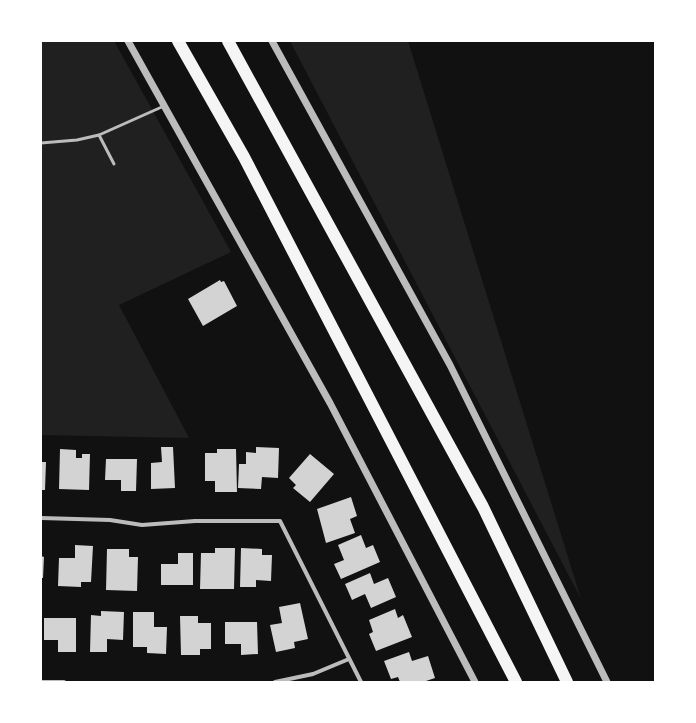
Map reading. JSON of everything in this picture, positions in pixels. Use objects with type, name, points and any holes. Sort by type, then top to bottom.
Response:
[{"type":"highway","points":[[178,41],[244,157],[516,682]]},
{"type":"highway","points":[[228,41],[483,507],[567,682]]},
{"type":"street","points":[[128,41],[330,403],[475,682]]},
{"type":"street","points":[[272,41],[450,365],[607,682]]},
{"type":"street","points":[[41,518],[104,520],[142,525],[195,521],[280,521],[361,682]]},
{"type":"street","points":[[275,682],[313,674],[349,659]]},
{"type":"street","points":[[41,682],[64,682]]},
{"type":"lane","points":[[41,143],[77,140],[99,135],[164,106]]},
{"type":"lane","points":[[99,135],[114,164]]},
{"type":"shaded area","points":[[41,41],[114,41],[231,252],[119,305],[189,438],[41,435]]},
{"type":"shaded area","points":[[290,41],[408,41],[581,599]]},
{"type":"building","points":[[220,280],[221,282],[224,281],[237,306],[203,326],[188,299]]},
{"type":"building","points":[[161,447],[173,447],[175,488],[151,489],[151,463],[162,462]]},
{"type":"building","points":[[256,447],[279,448],[278,478],[262,477],[261,489],[238,488],[239,464],[246,464],[246,452],[256,453]]},
{"type":"building","points":[[60,449],[76,450],[76,458],[82,458],[82,454],[90,454],[89,490],[59,489]]},
{"type":"building","points":[[217,449],[236,449],[237,492],[215,492],[215,481],[205,481],[205,453],[217,453]]},
{"type":"building","points":[[310,454],[334,474],[310,502],[293,488],[296,485],[289,478]]},
{"type":"building","points":[[106,459],[137,459],[136,491],[121,491],[121,480],[105,480]]},
{"type":"building","points":[[41,462],[46,462],[45,490],[41,490]]},
{"type":"building","points":[[351,497],[357,516],[350,519],[355,533],[326,543],[317,509]]},
{"type":"building","points":[[361,535],[366,548],[373,545],[380,562],[341,579],[334,564],[344,560],[338,545]]},
{"type":"building","points":[[75,545],[93,546],[91,582],[81,582],[81,587],[58,586],[59,558],[75,558]]},
{"type":"building","points":[[215,548],[235,548],[234,589],[200,589],[201,553],[215,553]]},
{"type":"building","points":[[241,548],[262,549],[262,555],[272,555],[271,581],[256,580],[256,587],[240,587]]},
{"type":"building","points":[[107,549],[129,549],[129,557],[138,557],[137,591],[106,590]]},
{"type":"building","points":[[178,553],[193,553],[193,585],[161,585],[161,564],[178,564]]},
{"type":"building","points":[[41,556],[44,557],[43,578],[41,578]]},
{"type":"building","points":[[370,573],[374,584],[388,578],[396,597],[371,608],[365,594],[352,600],[345,584]]},
{"type":"building","points":[[300,603],[308,639],[294,642],[295,648],[276,652],[270,625],[282,623],[279,607]]},
{"type":"building","points":[[395,609],[398,618],[403,615],[412,637],[376,651],[369,634],[373,632],[369,620]]},
{"type":"building","points":[[101,611],[124,612],[123,640],[107,639],[107,652],[90,652],[91,615],[101,616]]},
{"type":"building","points":[[133,612],[154,612],[154,627],[167,627],[166,654],[147,653],[147,647],[133,647]]},
{"type":"building","points":[[180,616],[198,616],[198,623],[211,623],[211,649],[200,649],[200,655],[181,655]]},
{"type":"building","points":[[44,618],[76,618],[76,652],[58,652],[58,640],[44,640]]},
{"type":"building","points":[[225,622],[257,622],[258,654],[241,655],[241,644],[225,644]]},
{"type":"building","points":[[409,652],[412,661],[428,656],[435,678],[423,682],[400,682],[398,677],[391,679],[384,661]]}]
